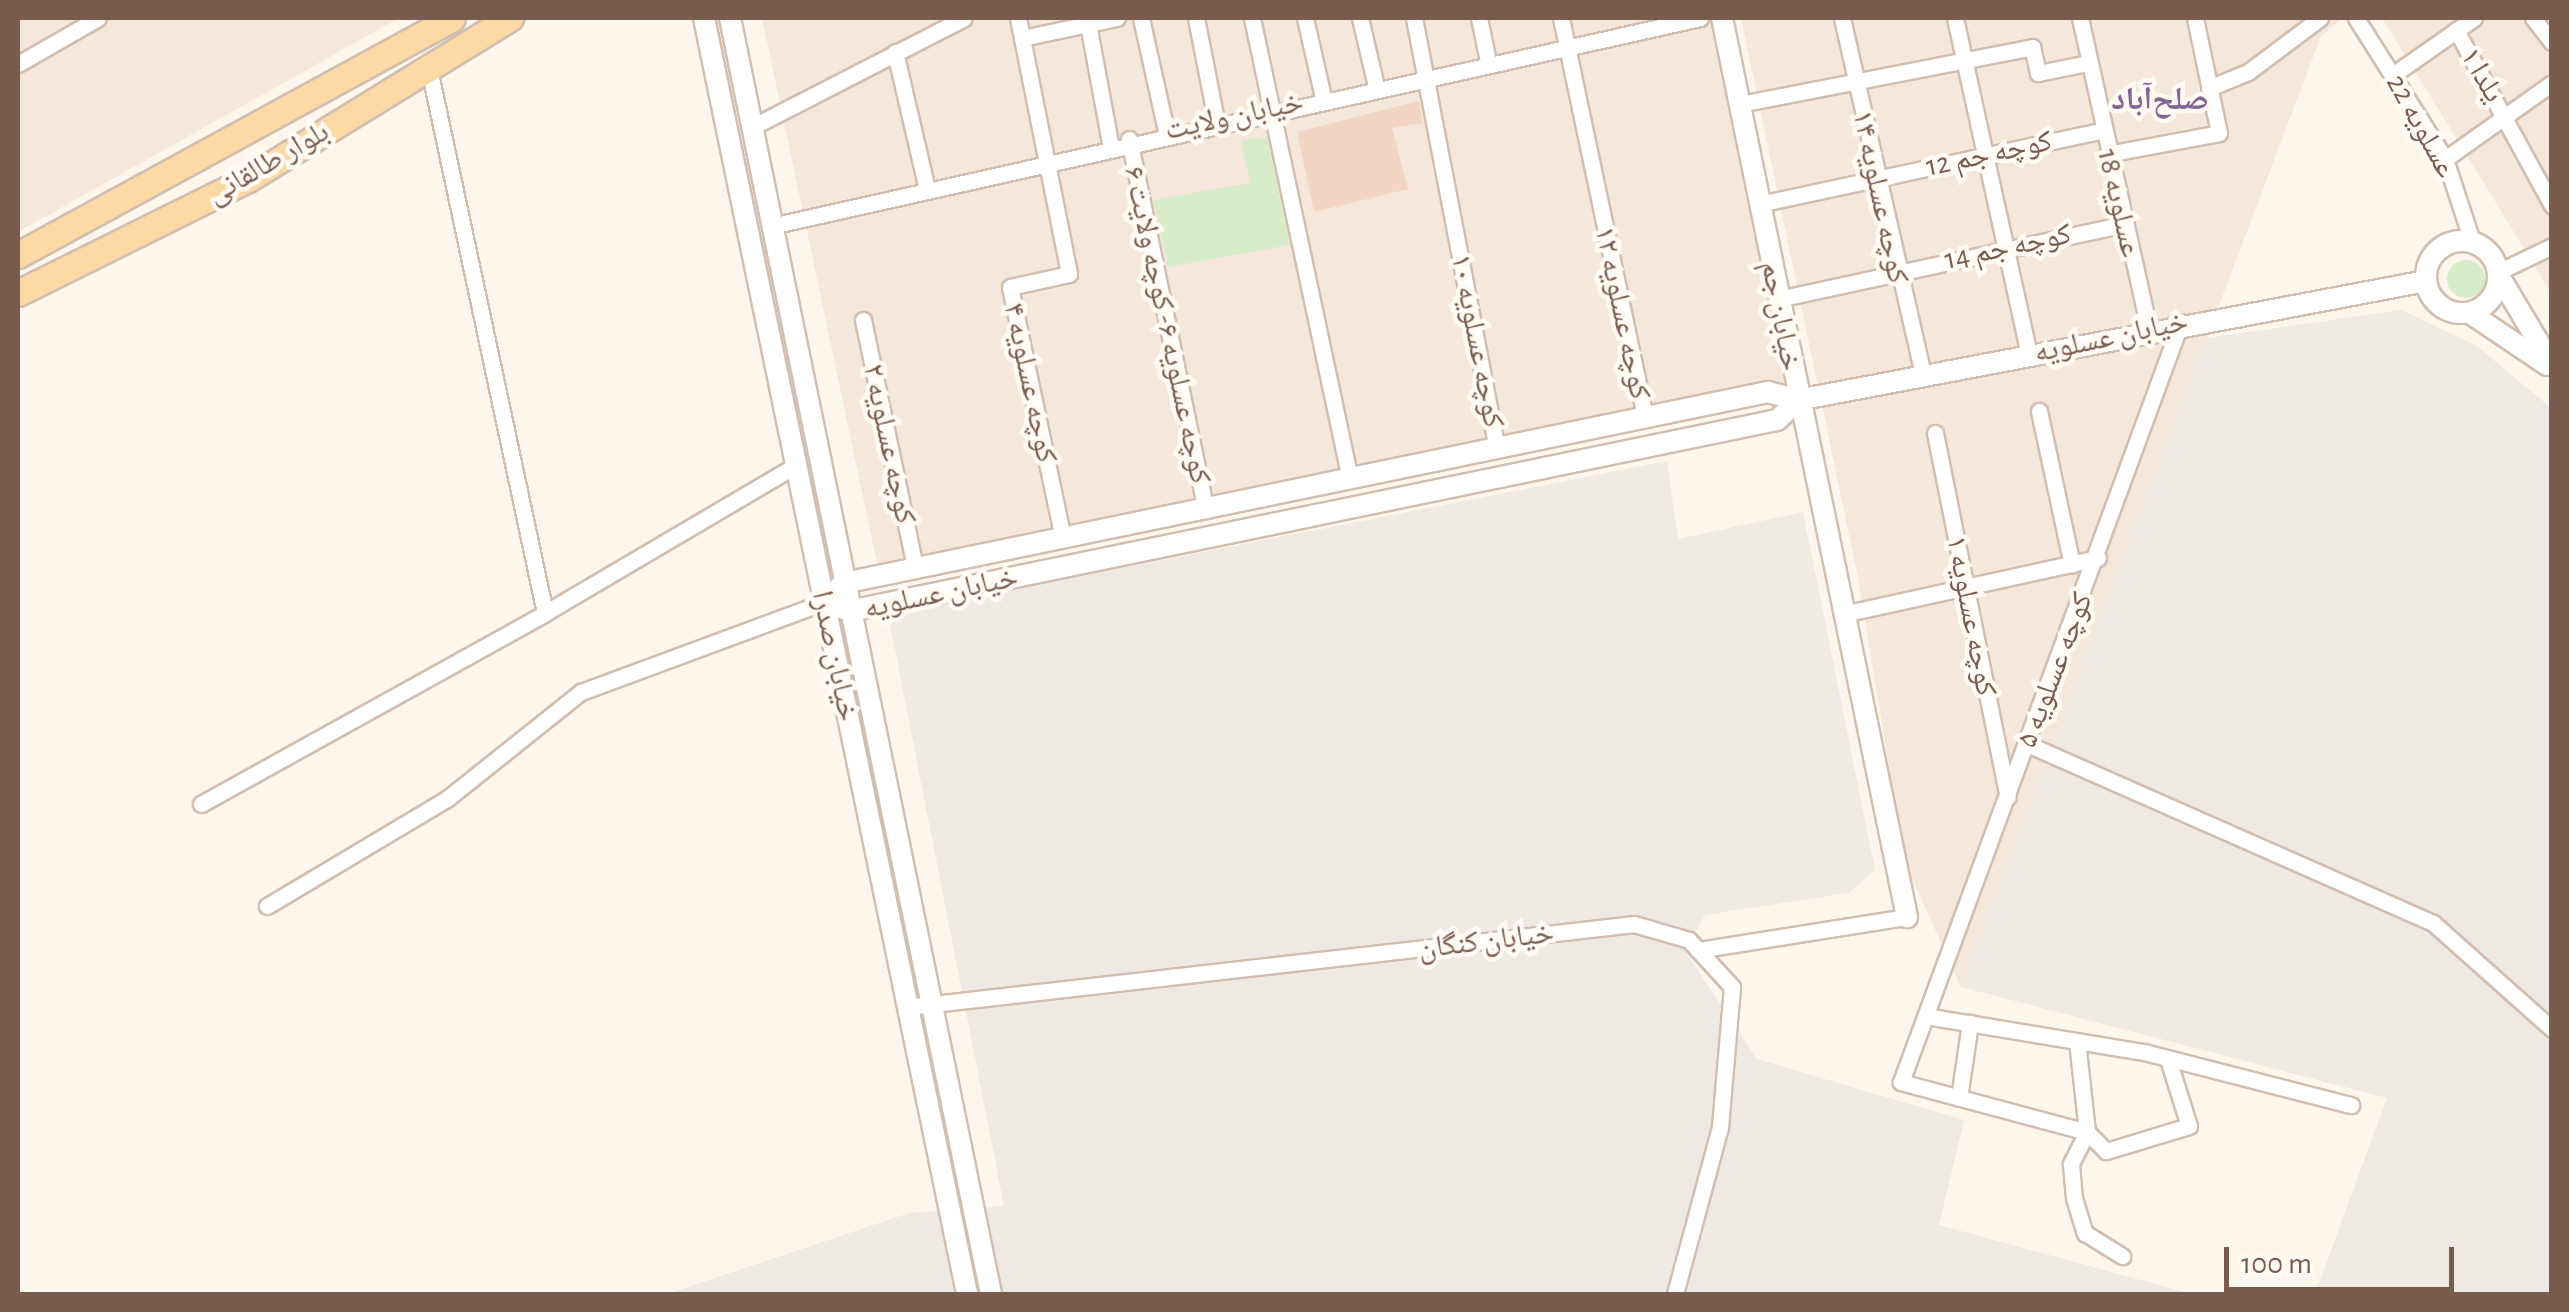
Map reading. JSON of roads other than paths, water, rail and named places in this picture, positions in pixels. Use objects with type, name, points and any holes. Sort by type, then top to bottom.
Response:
[{"type":"main road","name":"بلوار طالقانی","points":[[18,255],[452,18]]},
{"type":"main road","name":"بلوار طالقانی","points":[[18,293],[248,179],[428,64],[510,18]]},
{"type":"street","points":[[18,64],[98,18]]},
{"type":"street","name":"خیابان صدرا","points":[[704,18],[967,1294]]},
{"type":"street","name":"خیابان صدرا","points":[[730,18],[991,1294]]},
{"type":"street","points":[[752,127],[964,18]]},
{"type":"street","points":[[1018,18],[1046,160]]},
{"type":"street","points":[[1022,38],[1117,18]]},
{"type":"street","points":[[1140,18],[1166,131]]},
{"type":"street","points":[[1196,18],[1216,120]]},
{"type":"street","points":[[1252,18],[1350,480]]},
{"type":"street","points":[[1306,18],[1323,97]]},
{"type":"street","points":[[1360,18],[1376,86]]},
{"type":"street","name":"کوچه عسلویه ۱۰","points":[[1414,18],[1498,447]]},
{"type":"street","points":[[1478,18],[1488,61]]},
{"type":"street","name":"کوچه عسلویه ۱۲","points":[[1561,18],[1645,418]]},
{"type":"street","name":"خیابان ولایت","points":[[771,226],[1110,143],[1700,18]]},
{"type":"street","name":"خیابان جم","points":[[1722,18],[1843,614]]},
{"type":"street","name":"کوچه عسلویه ۱۴","points":[[1842,18],[1895,274],[1923,375]]},
{"type":"street","points":[[1955,18],[2030,354]]},
{"type":"street","name":"عسلویه 18","points":[[2080,18],[2121,225],[2150,328]]},
{"type":"street","points":[[2108,154],[2219,133],[2194,18]]},
{"type":"street","points":[[2210,88],[2248,72],[2320,18]]},
{"type":"street","name":"عسلویه 22","points":[[2357,18],[2445,159],[2472,241]]},
{"type":"street","points":[[2394,74],[2474,18]]},
{"type":"street","points":[[2534,18],[2552,42]]},
{"type":"street","points":[[1088,24],[1110,143]]},
{"type":"street","name":"یلدا ۱","points":[[2456,30],[2552,205]]},
{"type":"street","points":[[1740,104],[1856,85],[2032,47],[2038,73],[2088,63]]},
{"type":"street","points":[[895,52],[927,190]]},
{"type":"street","points":[[428,64],[545,613]]},
{"type":"street","points":[[718,79],[740,73]]},
{"type":"street","points":[[2445,159],[2508,120],[2552,83]]},
{"type":"street","name":"کوچه جم 12","points":[[1759,204],[2103,130]]},
{"type":"street","name":"کوچه عسلویه ۶- کوچه ولایت ۶","points":[[1129,139],[1206,510]]},
{"type":"street","name":"کوچه عسلویه ۴","points":[[1046,160],[1069,274],[1010,286],[1063,538]]},
{"type":"street","name":"کوچه جم 14","points":[[1778,298],[1895,274],[2006,244],[2121,225]]},
{"type":"street","points":[[2472,241],[2544,336],[2552,366],[2470,313],[2446,310],[2426,280],[2438,249],[2472,241]]},
{"type":"street","points":[[2470,313],[2491,300],[2498,274],[2552,246]]},
{"type":"street","name":"خیابان عسلویه","points":[[1798,400],[1777,420],[850,611],[824,602],[844,583],[1768,392],[1798,400],[2181,322],[2426,280]]},
{"type":"street","points":[[764,309],[788,304]]},
{"type":"street","name":"کوچه عسلویه ۲","points":[[864,320],[915,568]]},
{"type":"street","name":"کوچه عسلویه ۵","points":[[1959,1098],[1901,1082],[2098,558],[2181,322]]},
{"type":"street","points":[[2039,411],[2072,566]]},
{"type":"street","name":"کوچه عسلویه ۱","points":[[1935,433],[2008,798]]},
{"type":"street","points":[[201,804],[545,613],[796,466]]},
{"type":"street","points":[[1698,950],[1907,916],[1843,614],[2098,558]]},
{"type":"street","points":[[267,906],[448,798],[582,692],[824,602]]},
{"type":"street","points":[[2026,744],[2433,923],[2552,1030]]},
{"type":"street","name":"خیابان کنگان","points":[[907,1007],[1634,924],[1698,950],[1732,987],[1720,1127],[1675,1294]]},
{"type":"street","points":[[1926,1016],[2168,1059],[2352,1105]]},
{"type":"street","points":[[1970,1023],[1959,1098],[2087,1132],[2106,1151],[2189,1126],[2168,1059]]},
{"type":"street","points":[[2078,1041],[2087,1132],[2071,1164],[2074,1198],[2085,1232],[2122,1256]]},
{"type":"district","name":"صلح‌آباد","points":[[2160,99]]}]
